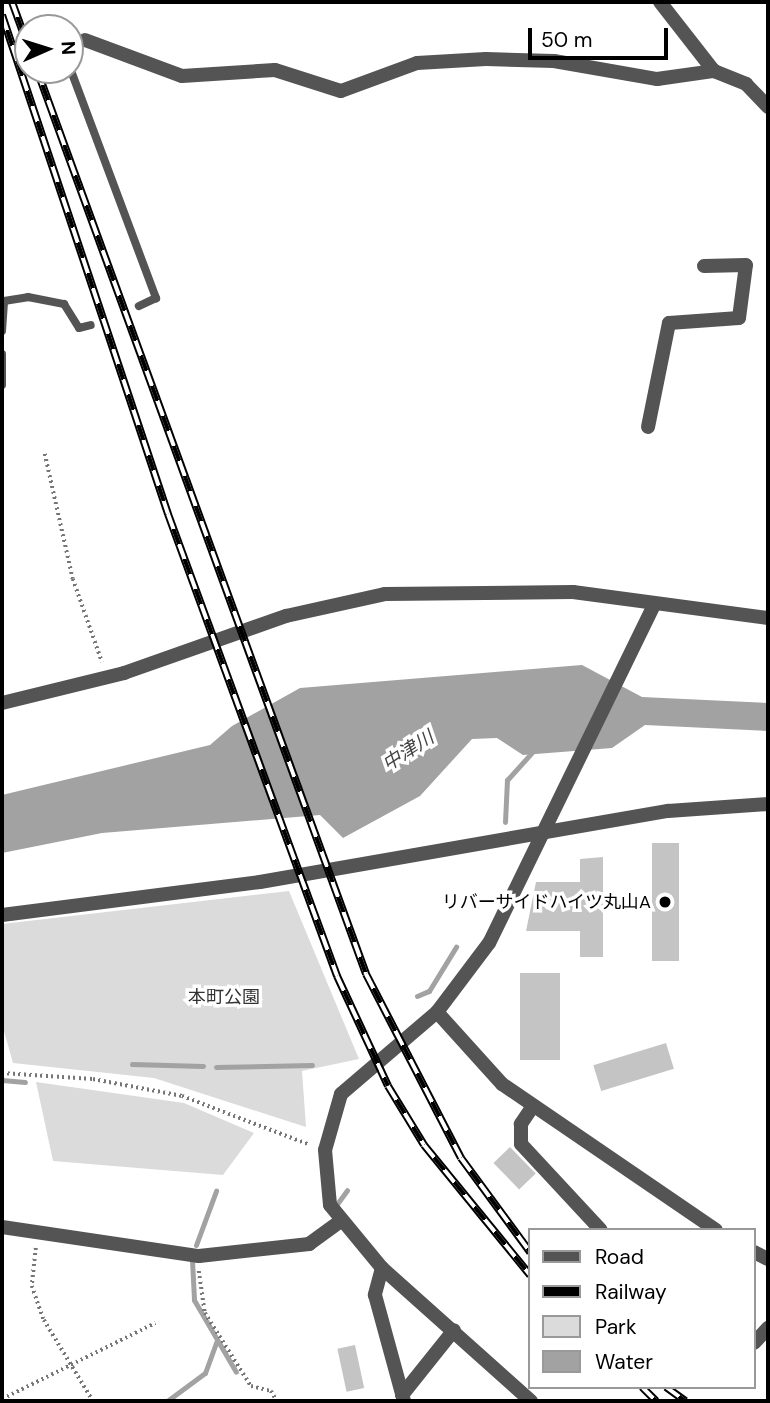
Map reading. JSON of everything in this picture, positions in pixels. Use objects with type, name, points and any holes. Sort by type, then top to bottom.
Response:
[{"type":"street","points":[[660,2],[714,71],[746,84],[768,107]]},
{"type":"street","points":[[85,40],[182,76],[275,70],[341,90],[417,63],[486,59],[554,61],[657,79],[714,71]]},
{"type":"street","points":[[648,427],[669,323],[739,318],[746,265],[704,265]]},
{"type":"street","points":[[2,703],[108,677],[286,617],[385,594],[499,588],[768,618]]},
{"type":"street","points":[[531,1401],[454,1329],[382,1268],[339,1222],[324,1176],[325,1150],[341,1094],[437,1012],[489,943],[654,604]]},
{"type":"street","points":[[2,915],[260,882],[668,811],[768,804]]},
{"type":"street","points":[[437,1012],[475,1060],[533,1105],[713,1228]]},
{"type":"street","points":[[533,1105],[521,1124],[521,1144],[599,1228]]},
{"type":"street","points":[[2,1227],[199,1256],[309,1244],[339,1222]]},
{"type":"street","points":[[382,1268],[375,1295],[403,1398]]},
{"type":"street","points":[[756,1341],[768,1328]]},
{"type":"street","points":[[403,1398],[454,1329]]},
{"type":"lane","points":[[76,84],[156,298],[139,306]]},
{"type":"lane","points":[[2,331],[3,300],[52,299],[64,304],[79,328],[91,325]]},
{"type":"lane","points":[[2,354],[2,386]]},
{"type":"path","points":[[45,454],[73,579],[108,677]]},
{"type":"path","points":[[2,1073],[93,1079],[182,1096],[325,1150]]},
{"type":"path","points":[[38,1233],[32,1286],[68,1361],[93,1401]]},
{"type":"path","points":[[199,1256],[205,1313],[251,1386],[271,1391],[277,1401]]},
{"type":"path","points":[[2,1399],[68,1361],[155,1323]]},
{"type":"green space","name":"本町公園","points":[[289,891],[359,1059],[302,1071],[306,1127],[154,1078],[13,1063],[2,1024],[2,924]]},
{"type":"green space","points":[[36,1082],[184,1103],[254,1133],[223,1175],[53,1161]]},
{"type":"water","name":"中津川","points":[[582,665],[642,697],[768,703],[768,731],[645,725],[612,748],[523,755],[497,738],[472,739],[420,796],[343,838],[320,815],[102,833],[2,853],[2,795],[210,745],[232,726],[300,688]]},
{"type":"building","name":"リバーサイドハイツ丸山A","points":[[652,843],[679,843],[679,961],[652,961]]},
{"type":"building","points":[[603,857],[603,957],[580,957],[580,931],[526,931],[536,882],[580,882],[580,859]]},
{"type":"building","points":[[520,973],[560,973],[560,1060],[520,1060]]},
{"type":"building","points":[[666,1043],[674,1069],[601,1091],[593,1065]]},
{"type":"building","points":[[510,1147],[536,1174],[519,1190],[493,1163]]},
{"type":"building","points":[[355,1345],[364,1388],[347,1392],[337,1349]]},
{"type":"waterway","points":[[505,822],[507,780],[535,749]]},
{"type":"waterway","points":[[417,996],[429,991],[456,947]]},
{"type":"waterway","points":[[132,1064],[203,1066]]},
{"type":"waterway","points":[[216,1067],[312,1065]]},
{"type":"waterway","points":[[2,1080],[25,1082]]},
{"type":"waterway","points":[[337,1204],[347,1190]]},
{"type":"waterway","points":[[196,1245],[216,1191]]},
{"type":"waterway","points":[[192,1260],[194,1300],[236,1372]]},
{"type":"waterway","points":[[167,1401],[205,1373],[216,1342]]},
{"type":"railway","points":[[12,2],[16,14]]},
{"type":"railway","points":[[2,15],[168,514],[337,976],[388,1086],[424,1145],[528,1273]]},
{"type":"railway","points":[[42,84],[366,974],[461,1158],[528,1249]]},
{"type":"railway","points":[[644,1389],[656,1401]]},
{"type":"railway","points":[[669,1389],[685,1401]]},
{"type":"place","name":"リバーサイドハイツ丸山A","points":[[665,902]]}]
